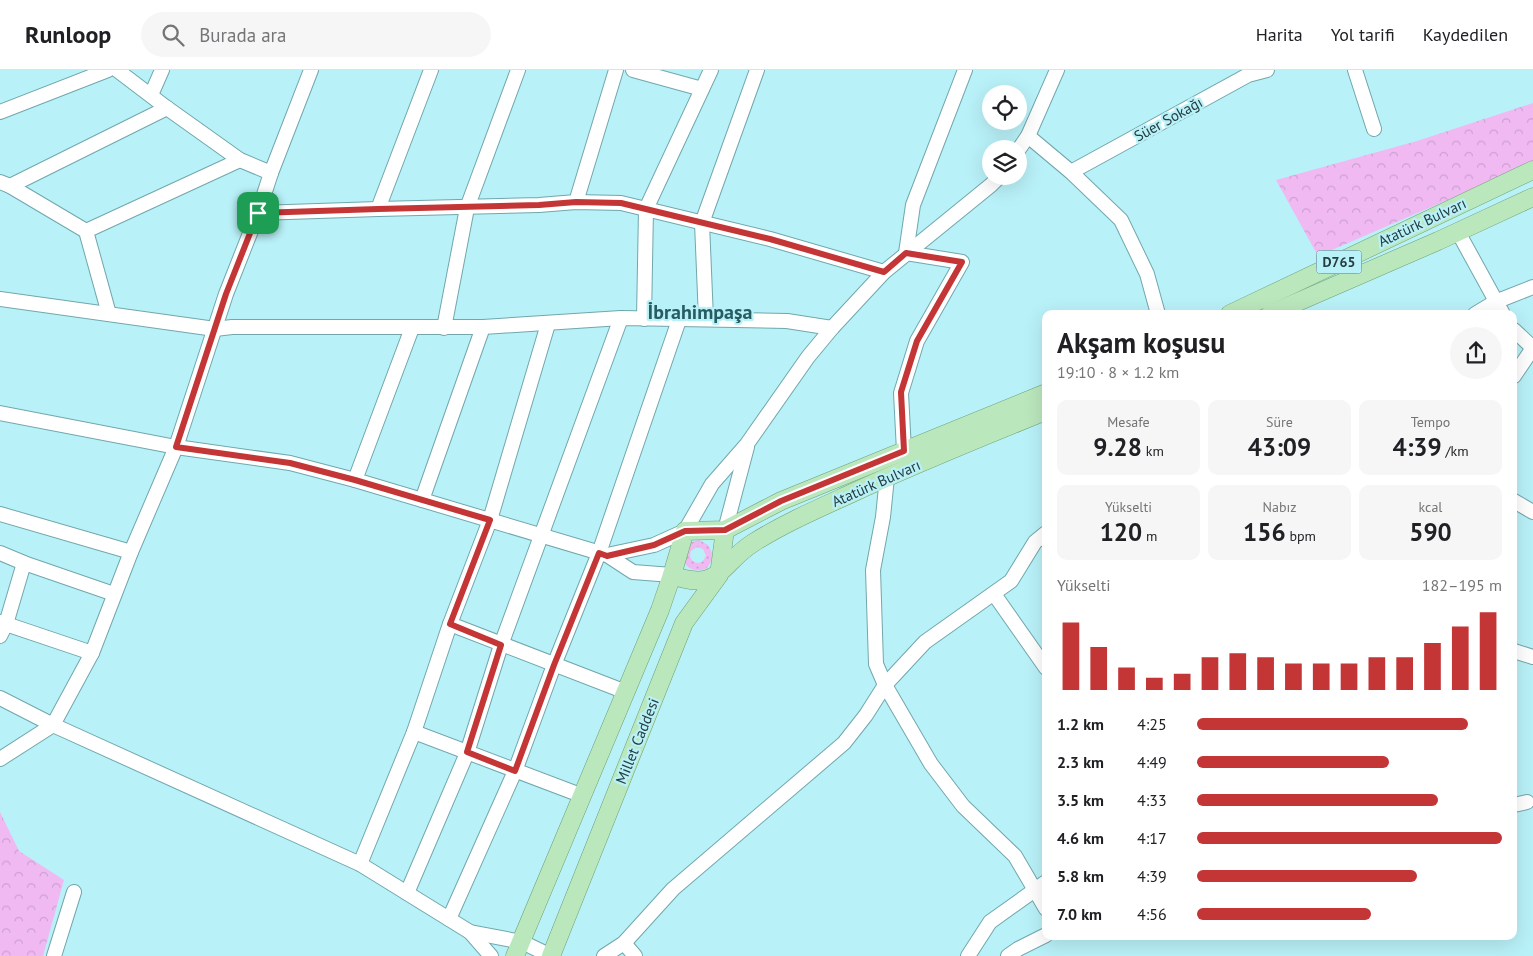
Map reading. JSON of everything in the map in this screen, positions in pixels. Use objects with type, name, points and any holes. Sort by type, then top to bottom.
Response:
[{"type":"main road","name":"Atatürk Bulvarı","points":[[1238,310],[1533,170]]},
{"type":"main road","name":"Atatürk Bulvarı","points":[[1291,309],[1533,197]]},
{"type":"main road","points":[[1447,210],[1458,232]]},
{"type":"main road","name":"Atatürk Bulvarı","points":[[725,530],[781,501],[1042,395]]},
{"type":"main road","name":"Atatürk Bulvarı","points":[[719,575],[750,545],[778,528],[887,477],[1042,413]]},
{"type":"main road","points":[[685,531],[725,530]]},
{"type":"main road","name":"Millet Caddesi","points":[[551,956],[684,623],[719,575],[725,530]]},
{"type":"main road","name":"Millet Caddesi","points":[[519,949],[660,610],[685,531]]},
{"type":"main road","points":[[672,576],[699,580],[719,575]]},
{"type":"street","points":[[0,112],[108,70]]},
{"type":"street","points":[[117,70],[240,160],[271,173]]},
{"type":"street","points":[[150,95],[162,70]]},
{"type":"street","points":[[0,758],[53,725],[92,653],[130,552],[176,447],[226,294],[311,70]]},
{"type":"street","points":[[378,209],[431,70]]},
{"type":"street","points":[[444,328],[467,208],[518,70]]},
{"type":"street","points":[[576,202],[616,70]]},
{"type":"street","points":[[633,70],[702,89]]},
{"type":"street","points":[[644,319],[646,209],[711,70]]},
{"type":"street","points":[[706,319],[702,222],[757,70]]},
{"type":"street","points":[[906,253],[913,205],[965,70]]},
{"type":"street","points":[[1025,140],[1057,70]]},
{"type":"street","name":"Süer Sokağı","points":[[1071,172],[1247,73],[1267,70]]},
{"type":"street","points":[[1355,70],[1374,129]]},
{"type":"street","points":[[5,184],[167,108]]},
{"type":"street","points":[[1028,136],[1071,172],[1121,220],[1147,274],[1157,310]]},
{"type":"street","points":[[86,231],[240,160]]},
{"type":"street","points":[[5,184],[86,231],[109,314]]},
{"type":"street","points":[[603,554],[654,545],[685,531],[712,484],[747,444],[808,357],[832,328],[884,272],[992,185]]},
{"type":"street","points":[[258,213],[467,208],[576,202],[621,203],[770,239],[884,272]]},
{"type":"street","points":[[1458,232],[1499,308],[1533,287]]},
{"type":"street","points":[[904,451],[901,392],[917,341],[962,262],[906,253]]},
{"type":"street","points":[[0,299],[215,329],[232,327],[483,327],[621,318],[788,321],[832,328]]},
{"type":"street","points":[[407,893],[467,752],[501,645],[621,318]]},
{"type":"street","points":[[449,919],[515,771],[554,665],[603,554],[679,320]]},
{"type":"street","points":[[360,864],[414,732],[450,624],[490,520],[548,324]]},
{"type":"street","points":[[422,500],[483,327]]},
{"type":"street","points":[[355,480],[412,328]]},
{"type":"street","points":[[1517,333],[1533,348],[1517,372]]},
{"type":"street","points":[[0,413],[176,447],[290,463],[355,480],[603,554],[633,572],[672,576]]},
{"type":"street","points":[[725,530],[747,444]]},
{"type":"street","points":[[887,477],[883,518],[873,570],[876,664],[885,685],[931,764],[963,806],[1015,856],[1041,886],[990,922],[968,956]]},
{"type":"street","points":[[1517,503],[1533,512]]},
{"type":"street","points":[[0,514],[130,552]]},
{"type":"street","points":[[604,956],[624,943],[673,889],[844,743],[866,715],[885,685],[925,642],[1011,581],[1035,542],[1042,536]]},
{"type":"street","points":[[0,553],[114,594]]},
{"type":"street","points":[[24,563],[2,627],[92,653]]},
{"type":"street","points":[[994,594],[1042,662]]},
{"type":"street","points":[[450,624],[626,692]]},
{"type":"street","points":[[1517,652],[1533,657]]},
{"type":"street","points":[[0,698],[53,725],[360,864],[470,932],[519,949],[551,956]]},
{"type":"street","points":[[414,732],[583,796]]},
{"type":"street","points":[[54,956],[74,892]]},
{"type":"street","points":[[470,932],[491,956]]},
{"type":"street","points":[[1008,956],[1042,937]]},
{"type":"street","points":[[624,943],[635,956]]},
{"type":"green space","points":[[1533,103],[1533,163],[1318,256],[1276,180],[1417,141]]},
{"type":"green space","points":[[699,540],[708,545],[712,557],[706,569],[693,570],[684,562],[689,543]],"holes":[[[697,547],[703,549],[706,556],[702,562],[696,563],[692,561],[690,557],[691,551]]]},
{"type":"green space","points":[[0,812],[19,851],[64,880],[43,956],[0,956]]},
{"type":"district","name":"İbrahimpaşa","points":[[700,312]]},
{"type":"route","points":[[576,202],[621,203],[770,239],[884,272],[906,253],[962,262],[917,341],[901,392],[904,451],[781,501],[725,530],[685,531],[654,545],[607,556],[599,553],[554,665],[515,771],[467,752],[501,645],[450,624],[490,520],[290,463],[176,447],[226,294],[258,213],[467,208],[576,202]]}]
